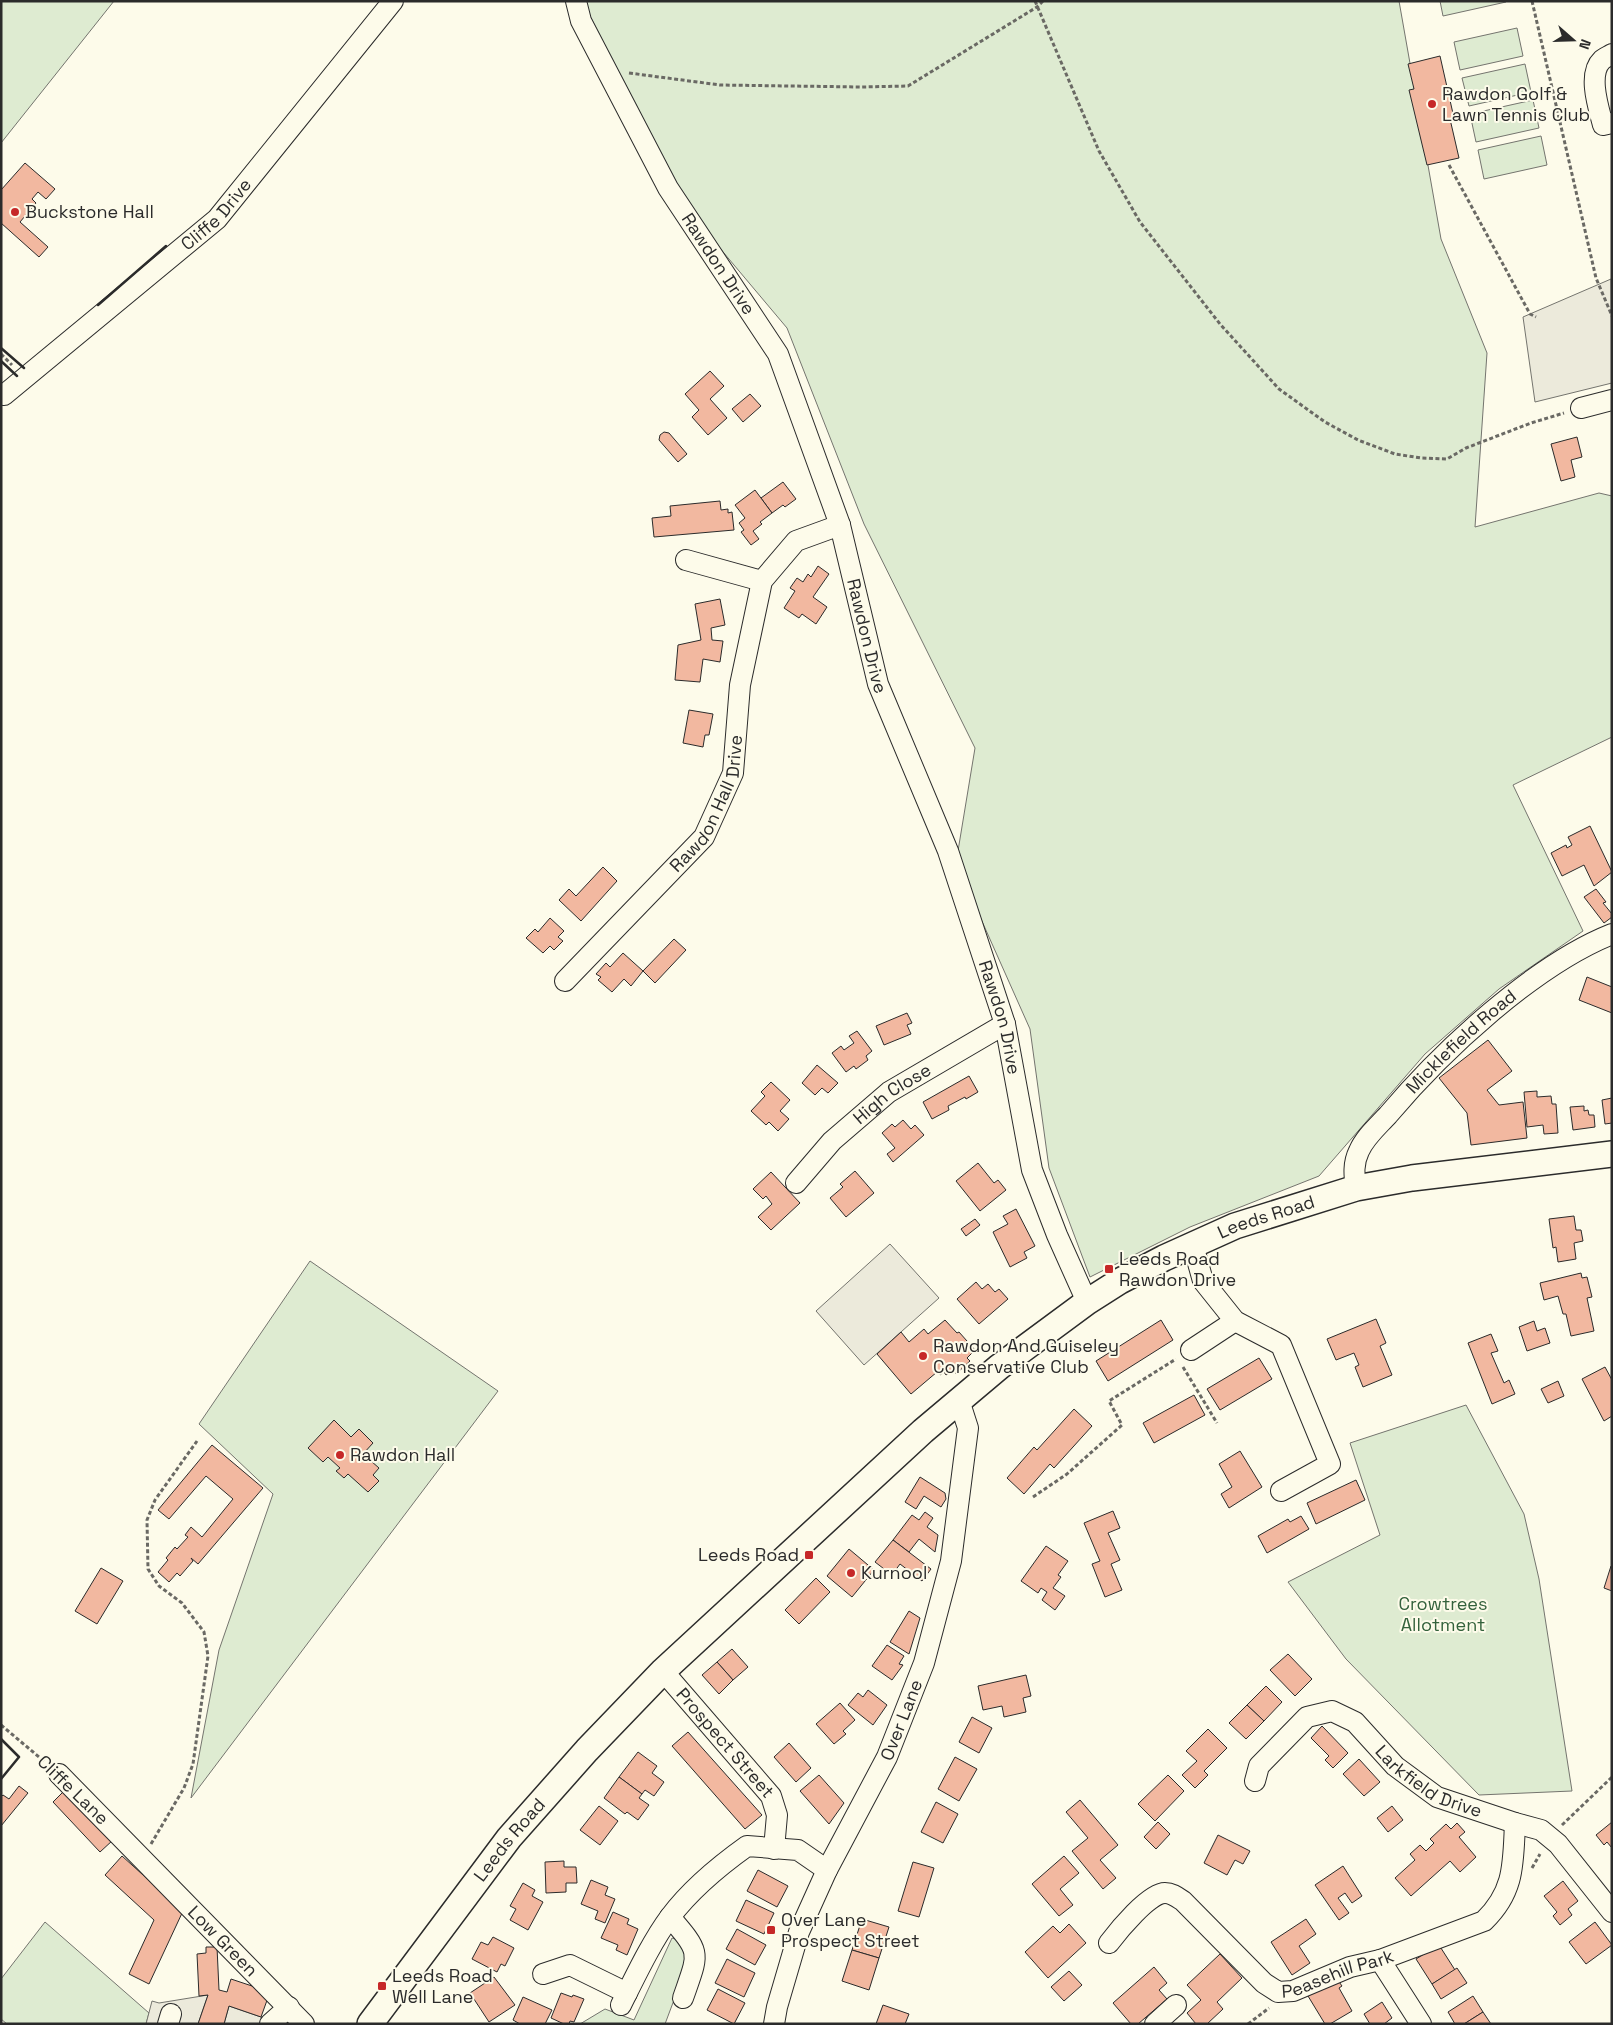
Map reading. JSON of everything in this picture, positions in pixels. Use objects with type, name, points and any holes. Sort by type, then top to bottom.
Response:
[{"type":"main road","name":"Leeds Road","points":[[370,2024],[509,1838],[587,1750],[663,1671],[923,1430],[999,1366],[1087,1302],[1164,1258],[1235,1226],[1356,1188],[1412,1178],[1612,1154]]},
{"type":"street","name":"Cliffe Drive","points":[[4,395],[217,219],[393,1]]},
{"type":"street","name":"Rawdon Drive","points":[[576,1],[581,21],[668,188],[778,354],[840,525],[878,684],[948,851],[1005,1024],[1032,1170],[1057,1235],[1087,1302]]},
{"type":"street","points":[[1612,54],[1601,61],[1596,70],[1595,89],[1603,126],[1612,123]]},
{"type":"street","points":[[1581,408],[1612,400]]},
{"type":"street","name":"Rawdon Hall Drive","points":[[565,981],[704,837],[733,773],[740,685],[762,581],[796,542],[840,525]]},
{"type":"street","points":[[686,560],[762,581]]},
{"type":"street","name":"Micklefield Road","points":[[1356,1188],[1354,1175],[1356,1161],[1363,1144],[1402,1098],[1441,1058],[1478,1024],[1541,974],[1578,949],[1612,934]]},
{"type":"street","name":"High Close","points":[[796,1183],[832,1141],[889,1092],[1005,1024]]},
{"type":"street","points":[[1193,1245],[1203,1281],[1235,1321],[1281,1345],[1330,1464],[1281,1491]]},
{"type":"street","points":[[1184,1354],[1235,1321]]},
{"type":"street","name":"Over Lane","points":[[774,2024],[799,1932],[827,1870],[887,1756],[924,1663],[951,1561],[968,1428],[959,1400]]},
{"type":"street","name":"Prospect Street","points":[[663,1671],[771,1796],[777,1815],[774,1849]]},
{"type":"street","name":"Larkfield Drive","points":[[1255,1781],[1259,1766],[1307,1717],[1332,1711],[1355,1722],[1395,1766],[1437,1797],[1541,1830],[1558,1844],[1612,1912]]},
{"type":"street","name":"Cliffe Lane","points":[[59,1774],[143,1857]]},
{"type":"street","name":"Peasehill Park","points":[[1108,1943],[1124,1924],[1150,1900],[1166,1892],[1183,1901],[1264,1983],[1278,1992],[1293,1991],[1350,1967],[1380,1960],[1484,1921],[1498,1908],[1508,1888],[1513,1863],[1515,1823]]},
{"type":"street","points":[[543,1974],[570,1965],[624,1999],[670,1917],[696,1888],[721,1865],[747,1846],[798,1850],[827,1870]]},
{"type":"street","name":"Low Green","points":[[143,1857],[304,2024]]},
{"type":"street","points":[[670,1917],[692,1943],[696,1954],[694,1967],[683,1998]]},
{"type":"street","points":[[1380,1960],[1421,2024]]},
{"type":"street","points":[[1155,2024],[1176,2005]]},
{"type":"street","points":[[270,2024],[289,2007]]},
{"type":"path","points":[[1035,1],[1099,151],[1140,222],[1220,324],[1279,388],[1325,422],[1358,440],[1395,454],[1421,458],[1447,459],[1466,448],[1531,423],[1581,408]]},
{"type":"path","points":[[606,70],[720,85],[908,86],[1044,1]]},
{"type":"path","points":[[1532,1],[1596,278],[1612,316]]},
{"type":"path","points":[[1449,165],[1530,314],[1536,317]]},
{"type":"path","points":[[1033,1497],[1067,1474],[1122,1424],[1109,1401],[1184,1354],[1217,1423]]},
{"type":"path","points":[[143,1857],[184,1788],[193,1764],[208,1656],[204,1632],[182,1603],[159,1586],[148,1569],[147,1520],[155,1500],[198,1441]]},
{"type":"path","name":"Cliffe Lane","points":[[1,1725],[59,1774]]},
{"type":"path","points":[[1550,1838],[1612,1777]]},
{"type":"green space","points":[[1,1],[114,1],[1,143]]},
{"type":"green space","points":[[586,1],[1399,1],[1441,239],[1487,353],[1475,527],[1599,493],[1612,496],[1612,737],[1513,785],[1583,931],[1499,989],[1425,1054],[1319,1176],[1190,1227],[1090,1277],[1049,1168],[1030,1029],[956,863],[975,748],[864,524],[787,328],[681,202],[590,16]]},
{"type":"green space","points":[[1440,1],[1506,1],[1506,2],[1443,16]]},
{"type":"green space","points":[[1517,28],[1523,56],[1460,70],[1454,42]]},
{"type":"green space","points":[[1525,64],[1531,92],[1469,106],[1462,78]]},
{"type":"green space","points":[[1533,100],[1539,128],[1476,142],[1470,114]]},
{"type":"green space","points":[[1541,136],[1547,165],[1484,179],[1478,150]]},
{"type":"green space","points":[[310,1261],[498,1391],[191,1798],[219,1650],[273,1494],[199,1424]]},
{"type":"green space","name":"Crowtrees Allotment","points":[[1466,1405],[1524,1514],[1539,1579],[1572,1791],[1479,1795],[1346,1659],[1288,1582],[1380,1535],[1350,1443]]},
{"type":"green space","points":[[45,1922],[149,2013],[146,2024],[7,2024],[1,2019],[1,1979]]},
{"type":"green space","points":[[672,1938],[679,1940],[686,1946],[686,1968],[665,2024],[580,2024],[605,2009],[634,2020]]},
{"type":"shaded area","points":[[1611,279],[1612,383],[1535,402],[1523,317]]},
{"type":"shaded area","points":[[890,1244],[939,1298],[864,1365],[816,1311]]},
{"type":"shaded area","points":[[208,1995],[198,2024],[146,2024],[152,2001],[159,2003]]},
{"type":"shaded area","points":[[229,2006],[261,2017],[272,2024],[224,2024]]},
{"type":"building","name":"Rawdon Golf & Lawn Tennis Club","points":[[1440,56],[1454,118],[1450,119],[1459,158],[1427,165],[1409,90],[1414,89],[1408,64]]},
{"type":"building","name":"Buckstone Hall","points":[[25,163],[55,189],[46,199],[38,192],[32,199],[36,203],[20,222],[48,247],[39,257],[1,223],[1,190]]},
{"type":"building","points":[[710,371],[724,386],[710,399],[727,418],[708,435],[692,417],[699,410],[685,394]]},
{"type":"building","points":[[750,394],[761,406],[743,422],[732,409]]},
{"type":"building","points":[[664,432],[669,433],[687,454],[678,462],[659,440],[660,435]]},
{"type":"building","points":[[1577,437],[1582,457],[1571,460],[1575,477],[1561,481],[1551,444]]},
{"type":"building","points":[[783,482],[796,499],[772,513],[761,498]]},
{"type":"building","points":[[755,490],[772,513],[760,522],[762,524],[753,531],[759,539],[751,545],[741,532],[744,530],[739,523],[745,518],[735,505]]},
{"type":"building","points":[[720,501],[721,510],[728,509],[728,513],[732,512],[734,530],[654,537],[652,518],[671,516],[670,506]]},
{"type":"building","points":[[818,566],[829,574],[813,597],[827,607],[816,624],[802,614],[799,618],[784,608],[795,591],[790,588],[797,578],[803,582],[808,574],[811,577]]},
{"type":"building","points":[[720,599],[725,625],[711,628],[712,640],[723,641],[720,662],[703,659],[700,682],[675,680],[678,645],[701,640],[695,604]]},
{"type":"building","points":[[689,710],[713,714],[709,735],[705,735],[703,747],[683,743]]},
{"type":"building","points":[[1590,826],[1612,872],[1594,886],[1584,865],[1562,876],[1551,853],[1566,845],[1567,848],[1572,845],[1568,837]]},
{"type":"building","points":[[603,867],[617,881],[581,921],[559,900],[569,889],[576,896]]},
{"type":"building","points":[[1596,889],[1606,902],[1603,903],[1612,914],[1612,917],[1604,923],[1584,897]]},
{"type":"building","points":[[550,918],[564,931],[558,937],[563,941],[554,950],[550,946],[543,953],[526,938],[535,929],[538,932]]},
{"type":"building","points":[[674,939],[686,950],[655,983],[643,971]]},
{"type":"building","points":[[623,953],[643,971],[631,986],[624,979],[612,992],[598,980],[601,977],[596,974],[606,963],[610,967]]},
{"type":"building","points":[[1587,977],[1612,987],[1612,1013],[1579,1000]]},
{"type":"building","points":[[907,1013],[912,1023],[907,1025],[911,1034],[884,1045],[876,1026]]},
{"type":"building","points":[[857,1031],[872,1051],[866,1056],[868,1060],[856,1069],[854,1066],[846,1072],[832,1053],[841,1046],[844,1050],[854,1043],[849,1036]]},
{"type":"building","points":[[1488,1040],[1512,1071],[1487,1090],[1499,1105],[1523,1102],[1527,1138],[1471,1145],[1467,1113],[1439,1078]]},
{"type":"building","points":[[817,1065],[838,1083],[828,1093],[822,1088],[815,1095],[802,1083]]},
{"type":"building","points":[[969,1076],[978,1092],[948,1106],[949,1110],[932,1119],[923,1102]]},
{"type":"building","points":[[771,1082],[790,1100],[780,1111],[789,1119],[778,1131],[769,1122],[766,1125],[751,1111],[765,1096],[761,1092]]},
{"type":"building","points":[[1537,1091],[1537,1097],[1551,1096],[1552,1104],[1556,1104],[1558,1133],[1544,1134],[1543,1125],[1527,1127],[1524,1092]]},
{"type":"building","points":[[1612,1098],[1612,1123],[1605,1124],[1602,1100]]},
{"type":"building","points":[[1584,1106],[1584,1111],[1588,1110],[1589,1115],[1594,1115],[1595,1127],[1573,1130],[1570,1107]]},
{"type":"building","points":[[903,1120],[911,1129],[915,1125],[924,1135],[893,1162],[887,1154],[895,1148],[882,1133],[892,1124],[895,1127]]},
{"type":"building","points":[[978,1163],[994,1183],[998,1180],[1006,1190],[980,1211],[956,1181]]},
{"type":"building","points":[[855,1171],[874,1193],[846,1217],[830,1198],[843,1187],[840,1184]]},
{"type":"building","points":[[771,1172],[800,1203],[771,1230],[758,1217],[772,1204],[766,1196],[763,1199],[753,1189]]},
{"type":"building","points":[[1016,1209],[1035,1246],[1024,1252],[1027,1258],[1010,1267],[993,1232],[1008,1224],[1003,1216]]},
{"type":"building","points":[[1574,1216],[1576,1230],[1581,1230],[1583,1241],[1574,1243],[1576,1259],[1558,1262],[1556,1247],[1553,1248],[1549,1219]]},
{"type":"building","points":[[975,1219],[980,1225],[966,1236],[961,1229]]},
{"type":"building","points":[[1581,1273],[1582,1278],[1587,1277],[1592,1297],[1587,1298],[1594,1331],[1571,1336],[1566,1314],[1563,1314],[1558,1296],[1544,1300],[1540,1283]]},
{"type":"building","points":[[976,1282],[982,1289],[988,1284],[995,1292],[999,1289],[1008,1299],[979,1324],[957,1299]]},
{"type":"building","points":[[1376,1319],[1386,1343],[1380,1346],[1392,1375],[1363,1387],[1355,1367],[1359,1365],[1354,1353],[1336,1360],[1327,1339]]},
{"type":"building","name":"Rawdon And Guiseley Conservative Club","points":[[945,1320],[975,1350],[967,1358],[970,1361],[956,1374],[953,1370],[946,1375],[944,1372],[940,1375],[937,1372],[911,1394],[877,1354],[901,1332],[909,1342],[924,1329],[928,1334]]},
{"type":"building","points":[[1161,1320],[1173,1340],[1108,1381],[1096,1361]]},
{"type":"building","points":[[1534,1321],[1537,1331],[1545,1328],[1550,1343],[1527,1351],[1519,1327]]},
{"type":"building","points":[[1491,1334],[1498,1351],[1491,1353],[1504,1383],[1509,1380],[1515,1394],[1492,1404],[1468,1343]]},
{"type":"building","points":[[1259,1358],[1272,1379],[1220,1410],[1207,1389]]},
{"type":"building","points":[[1605,1367],[1612,1380],[1612,1416],[1604,1421],[1582,1379]]},
{"type":"building","points":[[1558,1381],[1564,1396],[1548,1403],[1541,1389]]},
{"type":"building","points":[[1194,1395],[1205,1415],[1154,1443],[1143,1423]]},
{"type":"building","points":[[1074,1409],[1092,1426],[1054,1468],[1050,1464],[1024,1494],[1007,1478],[1034,1447],[1037,1450]]},
{"type":"building","name":"Rawdon Hall","points":[[334,1420],[351,1437],[359,1429],[373,1443],[363,1454],[379,1468],[373,1475],[379,1481],[368,1492],[348,1474],[344,1478],[336,1471],[340,1468],[328,1457],[323,1462],[308,1448]]},
{"type":"building","points":[[212,1445],[263,1488],[198,1564],[191,1558],[193,1561],[180,1576],[177,1573],[169,1582],[158,1572],[168,1560],[166,1558],[175,1547],[177,1549],[188,1537],[185,1535],[191,1527],[202,1537],[233,1499],[206,1476],[169,1519],[158,1510]]},
{"type":"building","points":[[1240,1451],[1262,1487],[1229,1508],[1221,1494],[1232,1487],[1219,1464]]},
{"type":"building","points":[[920,1477],[945,1493],[946,1499],[941,1507],[924,1496],[916,1509],[905,1502]]},
{"type":"building","points":[[1356,1480],[1365,1500],[1316,1524],[1307,1503]]},
{"type":"building","points":[[1113,1511],[1120,1528],[1108,1533],[1120,1560],[1111,1564],[1122,1590],[1105,1597],[1092,1564],[1100,1561],[1084,1523]]},
{"type":"building","points":[[925,1512],[933,1518],[927,1527],[938,1535],[935,1552],[919,1539],[909,1552],[893,1540],[912,1515],[919,1520]]},
{"type":"building","points":[[1301,1516],[1309,1529],[1267,1553],[1258,1536],[1288,1519],[1290,1522]]},
{"type":"building","points":[[893,1540],[931,1569],[922,1581],[900,1564],[892,1575],[875,1562]]},
{"type":"building","points":[[1046,1546],[1068,1561],[1058,1575],[1061,1577],[1053,1588],[1065,1596],[1055,1610],[1042,1600],[1047,1592],[1041,1588],[1038,1593],[1021,1581]]},
{"type":"building","name":"Kurnool","points":[[849,1549],[874,1570],[852,1597],[827,1576]]},
{"type":"building","points":[[1612,1566],[1612,1591],[1604,1588]]},
{"type":"building","points":[[101,1568],[123,1581],[97,1624],[75,1611]]},
{"type":"building","points":[[816,1578],[830,1592],[799,1624],[785,1610]]},
{"type":"building","points":[[909,1611],[920,1618],[909,1654],[890,1642]]},
{"type":"building","points":[[887,1645],[904,1656],[899,1664],[903,1665],[892,1680],[872,1666]]},
{"type":"building","points":[[732,1649],[748,1667],[733,1680],[717,1662]]},
{"type":"building","points":[[1288,1654],[1312,1679],[1295,1696],[1270,1670]]},
{"type":"building","points":[[717,1662],[733,1680],[719,1694],[702,1675]]},
{"type":"building","points":[[1026,1675],[1031,1696],[1023,1698],[1026,1712],[1004,1717],[1002,1706],[983,1710],[978,1686]]},
{"type":"building","points":[[1266,1686],[1282,1702],[1264,1721],[1247,1705]]},
{"type":"building","points":[[868,1690],[887,1705],[873,1725],[848,1705],[858,1693],[863,1697]]},
{"type":"building","points":[[840,1703],[855,1720],[843,1731],[846,1734],[834,1744],[816,1724]]},
{"type":"building","points":[[1247,1705],[1264,1721],[1246,1739],[1229,1723]]},
{"type":"building","points":[[972,1717],[992,1728],[979,1753],[959,1742]]},
{"type":"building","points":[[1322,1726],[1348,1753],[1333,1768],[1325,1760],[1329,1756],[1311,1738]]},
{"type":"building","points":[[1208,1729],[1227,1748],[1204,1771],[1208,1775],[1195,1788],[1182,1775],[1197,1761],[1186,1751]]},
{"type":"building","points":[[688,1732],[762,1815],[745,1829],[672,1746]]},
{"type":"building","points":[[789,1743],[811,1768],[796,1782],[774,1757]]},
{"type":"building","points":[[638,1752],[657,1766],[652,1773],[664,1782],[654,1796],[645,1790],[642,1794],[619,1777]]},
{"type":"building","points":[[955,1757],[977,1769],[959,1801],[938,1789]]},
{"type":"building","points":[[1359,1759],[1380,1782],[1364,1796],[1343,1774]]},
{"type":"building","points":[[819,1775],[844,1803],[829,1824],[800,1791]]},
{"type":"building","points":[[1168,1775],[1184,1791],[1155,1821],[1138,1804]]},
{"type":"building","points":[[619,1777],[642,1794],[639,1798],[649,1805],[638,1820],[627,1812],[625,1814],[604,1798]]},
{"type":"building","points":[[19,1786],[28,1793],[1,1826],[1,1797],[3,1795],[9,1799]]},
{"type":"building","points":[[66,1789],[113,1840],[100,1852],[53,1802]]},
{"type":"building","points":[[1080,1800],[1118,1845],[1100,1860],[1116,1878],[1103,1889],[1072,1851],[1088,1838],[1066,1812]]},
{"type":"building","points":[[936,1802],[958,1814],[943,1843],[921,1832]]},
{"type":"building","points":[[599,1806],[618,1821],[600,1845],[580,1830]]},
{"type":"building","points":[[1392,1806],[1403,1820],[1388,1832],[1377,1818]]},
{"type":"building","points":[[1158,1822],[1170,1834],[1156,1849],[1144,1837]]},
{"type":"building","points":[[1612,1822],[1612,1848],[1607,1842],[1604,1845],[1596,1835]]},
{"type":"building","points":[[1457,1823],[1465,1832],[1459,1837],[1476,1857],[1460,1872],[1450,1861],[1411,1896],[1395,1878],[1415,1860],[1410,1854],[1420,1845],[1426,1851],[1434,1843],[1430,1839],[1446,1824],[1451,1829]]},
{"type":"building","points":[[1218,1835],[1250,1851],[1243,1864],[1235,1860],[1227,1875],[1204,1863]]},
{"type":"building","points":[[122,1856],[183,1911],[149,1984],[129,1974],[154,1920],[105,1875]]},
{"type":"building","points":[[1064,1856],[1079,1873],[1060,1889],[1073,1905],[1059,1916],[1032,1884]]},
{"type":"building","points":[[564,1861],[564,1867],[576,1867],[577,1883],[566,1883],[566,1892],[546,1893],[545,1862]]},
{"type":"building","points":[[913,1862],[934,1868],[919,1917],[898,1911]]},
{"type":"building","points":[[1343,1866],[1362,1896],[1352,1903],[1345,1893],[1338,1898],[1349,1913],[1339,1920],[1315,1885]]},
{"type":"building","points":[[758,1870],[788,1886],[777,1907],[747,1891]]},
{"type":"building","points":[[591,1880],[608,1887],[605,1895],[615,1899],[605,1923],[595,1919],[598,1911],[581,1904]]},
{"type":"building","points":[[1563,1881],[1578,1901],[1568,1909],[1572,1915],[1560,1925],[1553,1916],[1557,1912],[1544,1896]]},
{"type":"building","points":[[523,1883],[535,1890],[532,1896],[543,1902],[528,1930],[510,1920],[516,1909],[510,1906]]},
{"type":"building","points":[[746,1900],[774,1913],[764,1934],[736,1921]]},
{"type":"building","points":[[613,1912],[629,1919],[627,1924],[638,1929],[627,1955],[616,1950],[618,1945],[601,1938]]},
{"type":"building","points":[[862,1919],[889,1927],[879,1958],[852,1950]]},
{"type":"building","points":[[1306,1919],[1316,1934],[1299,1946],[1310,1963],[1292,1975],[1271,1942]]},
{"type":"building","points":[[1595,1922],[1612,1945],[1586,1964],[1569,1942]]},
{"type":"building","points":[[1069,1924],[1086,1943],[1048,1978],[1025,1952],[1053,1926],[1060,1933]]},
{"type":"building","points":[[737,1929],[766,1945],[755,1965],[726,1949]]},
{"type":"building","points":[[493,1937],[514,1948],[505,1966],[501,1964],[497,1972],[472,1959],[481,1942],[488,1945]]},
{"type":"building","points":[[1439,1945],[1455,1970],[1432,1984],[1416,1959]]},
{"type":"building","points":[[206,1947],[217,1947],[219,1990],[227,1992],[231,1979],[270,1992],[261,2017],[229,2006],[224,2024],[198,2024],[208,1995],[199,1996],[197,1954],[206,1953]]},
{"type":"building","points":[[852,1950],[879,1958],[869,1990],[842,1981]]},
{"type":"building","points":[[1220,1954],[1242,1978],[1217,2002],[1223,2009],[1207,2024],[1196,2024],[1187,2013],[1201,2000],[1187,1985]]},
{"type":"building","points":[[727,1959],[755,1973],[744,1997],[715,1983]]},
{"type":"building","points":[[1154,1967],[1167,1983],[1159,1990],[1167,1999],[1138,2024],[1131,2024],[1113,2003]]},
{"type":"building","points":[[1457,1968],[1467,1983],[1441,1999],[1432,1984]]},
{"type":"building","points":[[1069,1971],[1082,1985],[1064,2001],[1051,1987]]},
{"type":"building","points":[[494,1977],[515,2005],[489,2022],[470,1993]]},
{"type":"building","points":[[1337,1979],[1342,1986],[1339,1988],[1352,2011],[1330,2024],[1325,2024],[1308,1996]]},
{"type":"building","points":[[718,1989],[745,2003],[734,2024],[707,2010]]},
{"type":"building","points":[[561,1993],[584,1999],[574,2022],[570,2021],[569,2024],[564,2024],[551,2018]]},
{"type":"building","points":[[1473,1996],[1483,2012],[1464,2024],[1455,2024],[1448,2012]]},
{"type":"building","points":[[523,1997],[552,2010],[545,2024],[520,2024],[513,2020]]},
{"type":"building","points":[[1382,2002],[1392,2018],[1384,2024],[1370,2024],[1364,2014]]},
{"type":"building","points":[[883,2005],[909,2014],[905,2024],[876,2024]]},
{"type":"building","points":[[1483,2012],[1491,2024],[1464,2024]]},
{"type":"wall","points":[[98,305],[166,246]]},
{"type":"wall","points":[[1,348],[24,368]]},
{"type":"wall","points":[[1,361],[17,376]]},
{"type":"wall","points":[[1,1739],[19,1757],[1,1779]]},
{"type":"place","name":"Rawdon Golf & Lawn Tennis Club","points":[[1432,104]]},
{"type":"place","name":"Buckstone Hall","points":[[15,212]]},
{"type":"place","name":"Leeds Road Rawdon Drive","points":[[1109,1269]]},
{"type":"place","name":"Rawdon And Guiseley Conservative Club","points":[[923,1356]]},
{"type":"place","name":"Rawdon Hall","points":[[340,1455]]},
{"type":"place","name":"Leeds Road","points":[[809,1555]]},
{"type":"place","name":"Kurnool","points":[[851,1573]]},
{"type":"place","name":"Over Lane Prospect Street","points":[[771,1930]]},
{"type":"place","name":"Leeds Road Well Lane","points":[[382,1986]]}]
